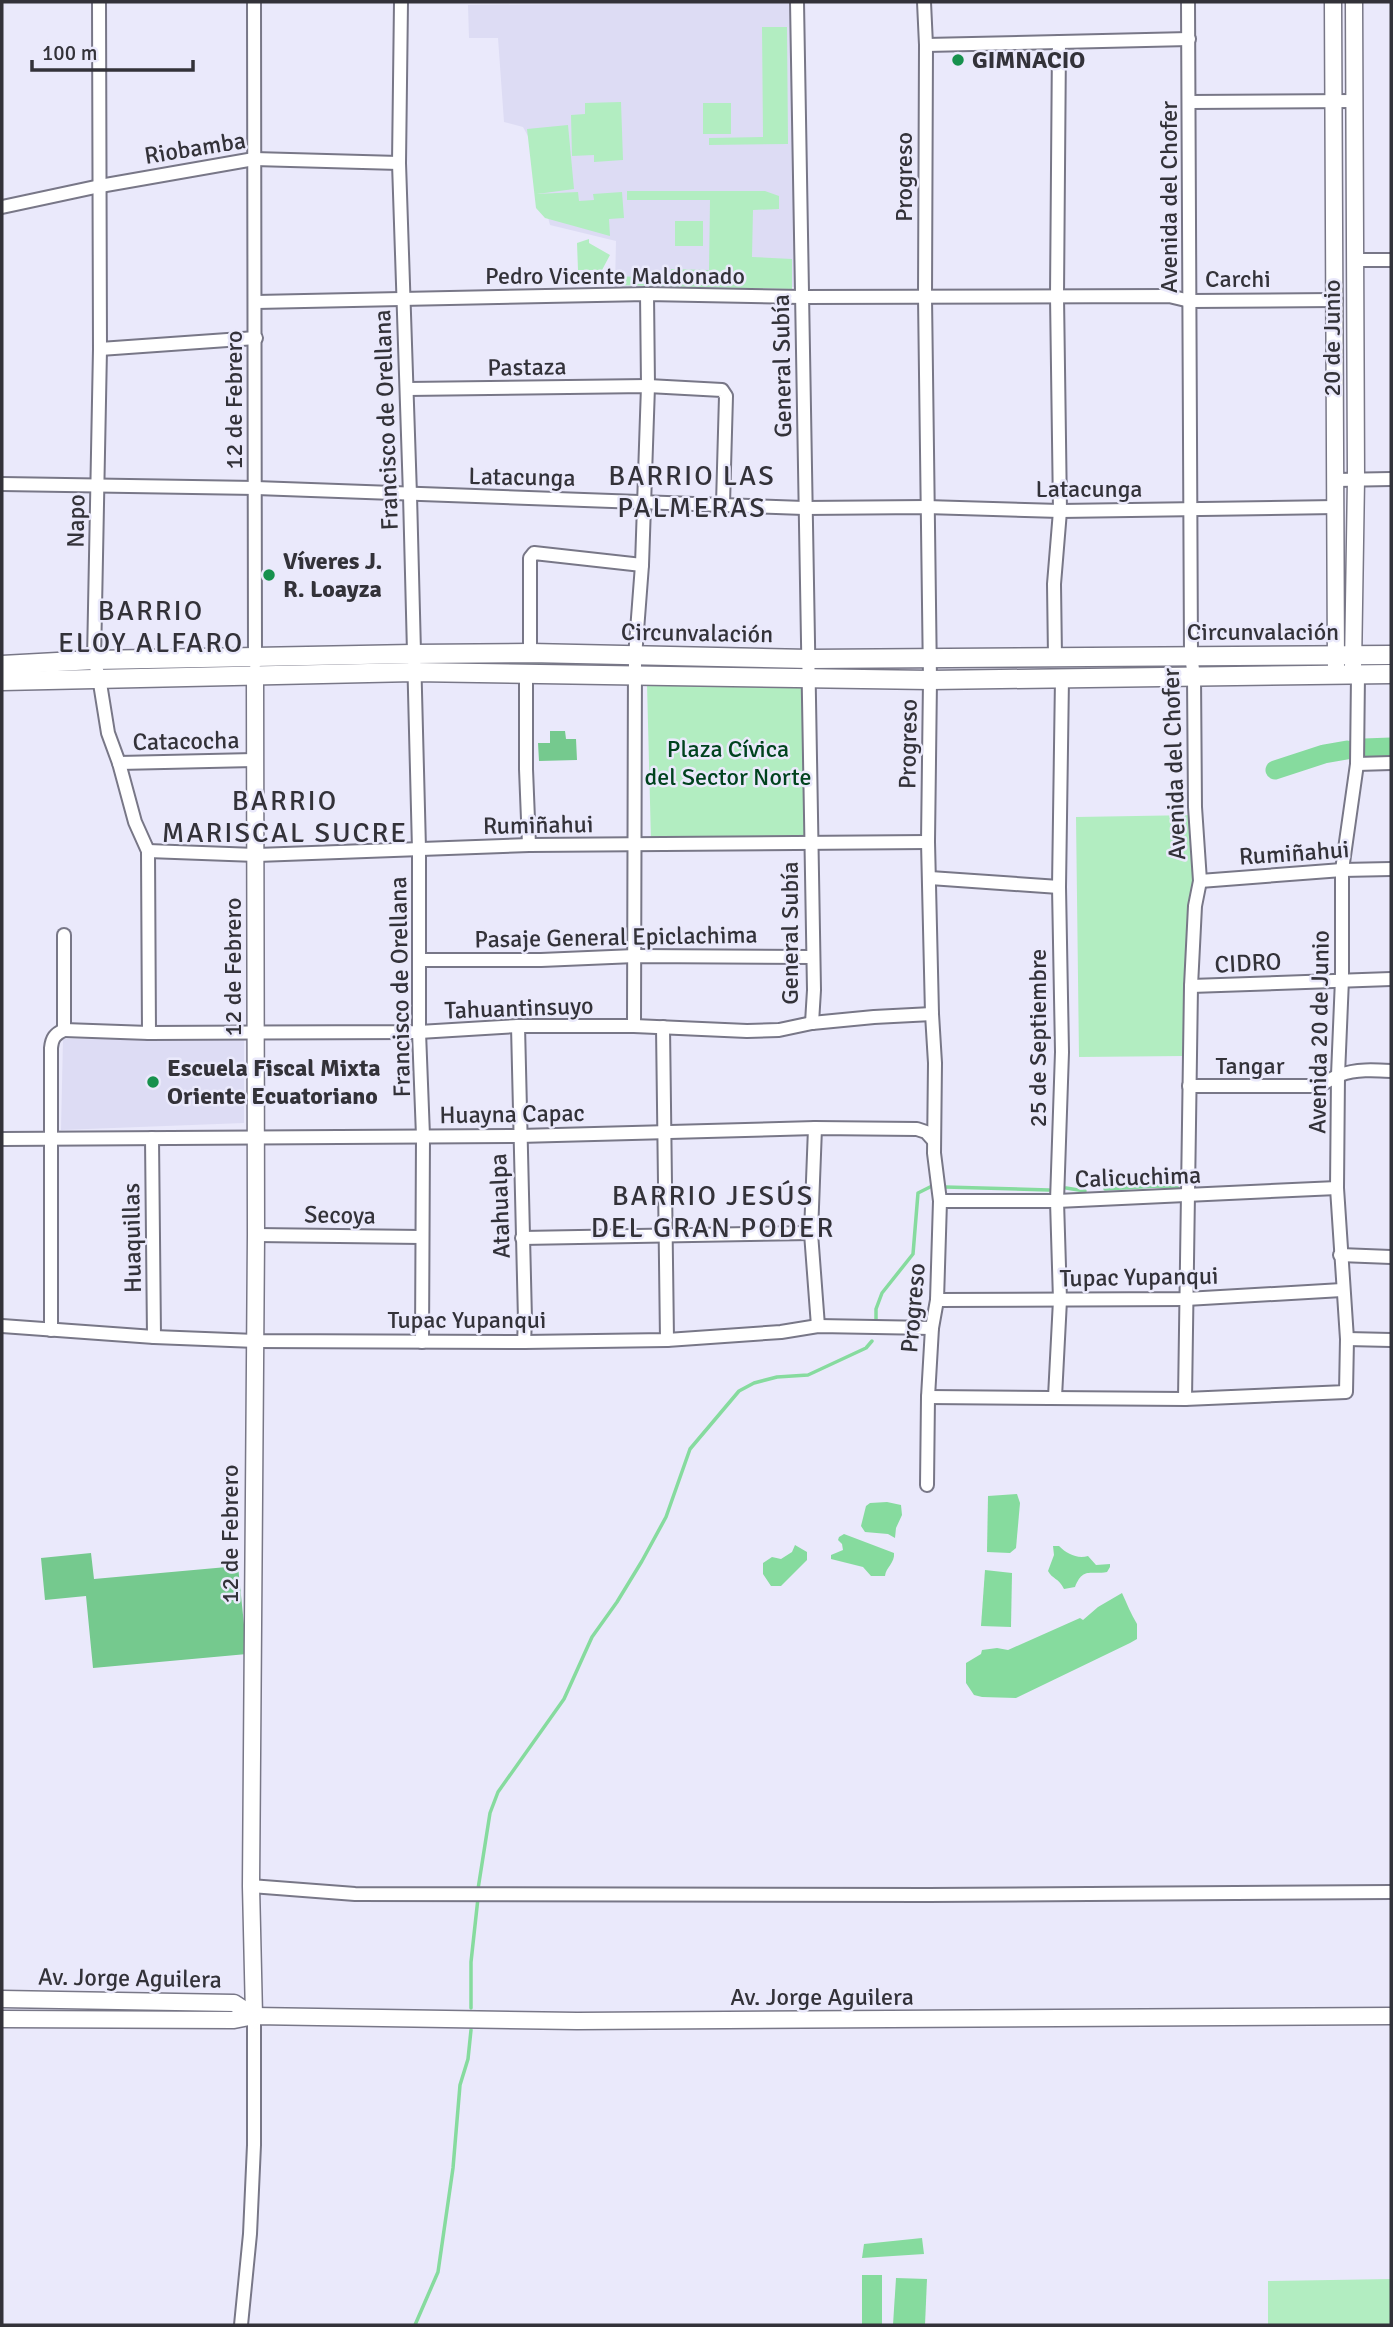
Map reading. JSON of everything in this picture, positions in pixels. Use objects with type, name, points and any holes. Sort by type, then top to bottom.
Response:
[{"type":"main road","name":"Circunvalación","points":[[2,665],[255,674],[530,653],[635,666],[809,679],[930,680],[1194,676],[1347,667],[1391,655]]},
{"type":"main road","name":"Circunvalación","points":[[2,681],[97,668],[256,655],[526,672],[809,659],[1191,656],[1347,667],[1391,674]]},
{"type":"street","name":"Napo","points":[[99,2],[97,668],[108,733],[135,822],[148,851],[149,1032]]},
{"type":"street","name":"12 de Febrero","points":[[254,2],[254,760],[257,855],[251,1886],[254,2016]]},
{"type":"street","name":"Francisco de Orellana","points":[[401,2],[399,163],[410,495],[419,849],[419,1032],[424,1136],[422,1342]]},
{"type":"street","name":"General Subía","points":[[797,2],[804,508],[809,659],[813,957],[811,1023]]},
{"type":"street","name":"Progreso","points":[[924,2],[926,507],[930,658],[928,842],[935,1063],[934,1142],[940,1201],[937,1300],[932,1328],[928,1396],[927,1485]]},
{"type":"street","name":"Avenida del Chofer","points":[[1185,1399],[1191,986],[1195,906],[1200,881],[1195,807],[1194,676],[1191,656],[1188,2]]},
{"type":"street","name":"20 de Junio","points":[[1333,2],[1336,507],[1347,667]]},
{"type":"street","name":"20 de Junio","points":[[1347,667],[1356,479],[1354,2]]},
{"type":"street","points":[[926,45],[1189,39]]},
{"type":"street","points":[[1055,657],[1054,584],[1059,511],[1059,42]]},
{"type":"street","points":[[1189,102],[1355,101]]},
{"type":"street","name":"Riobamba","points":[[2,207],[100,186],[254,159],[399,163]]},
{"type":"street","points":[[1355,260],[1391,260]]},
{"type":"street","points":[[1335,282],[1355,282]]},
{"type":"street","name":"Pedro Vicente Maldonado","points":[[256,302],[647,294],[802,297],[1057,296]]},
{"type":"street","points":[[634,1027],[635,666],[642,565],[648,386],[647,294]]},
{"type":"street","name":"Carchi","points":[[1057,296],[1169,296],[1190,301],[1336,300]]},
{"type":"street","points":[[100,349],[256,338]]},
{"type":"street","name":"Pastaza","points":[[407,389],[648,386],[722,390],[726,396],[723,504]]},
{"type":"street","points":[[1336,480],[1391,479]]},
{"type":"street","name":"Latacunga","points":[[2,484],[256,488],[804,508],[926,507],[1059,511],[1336,507]]},
{"type":"street","points":[[530,653],[530,558],[534,553],[642,565]]},
{"type":"street","name":"Avenida 20 de Junio","points":[[1185,1399],[1346,1392],[1347,1339],[1336,1188],[1342,870],[1357,764],[1347,667]]},
{"type":"street","points":[[526,672],[529,845]]},
{"type":"street","name":"25 de Septiembre","points":[[1055,1397],[1060,1300],[1057,1201],[1062,1052],[1059,887],[1062,678]]},
{"type":"street","name":"Catacocha","points":[[119,763],[254,760]]},
{"type":"street","points":[[1357,764],[1391,763]]},
{"type":"street","name":"Rumiñahui","points":[[148,851],[257,855],[529,845],[928,842]]},
{"type":"street","name":"Rumiñahui","points":[[1200,881],[1391,869]]},
{"type":"street","points":[[930,878],[1059,887]]},
{"type":"street","points":[[51,1330],[51,1048],[52,1039],[64,1030],[64,935]]},
{"type":"street","name":"Pasaje General Epiclachima","points":[[420,960],[541,960],[635,956],[813,957]]},
{"type":"street","name":"CIDRO","points":[[1191,986],[1391,979]]},
{"type":"street","name":"Tahuantinsuyo","points":[[64,1030],[419,1032],[518,1026],[779,1030],[811,1023],[932,1014]]},
{"type":"street","name":"Atahualpa","points":[[518,1026],[524,1342]]},
{"type":"street","points":[[663,1027],[667,1340]]},
{"type":"street","name":"Tangar","points":[[1189,1086],[1315,1086],[1327,1084],[1338,1075],[1364,1070],[1391,1071]]},
{"type":"street","points":[[916,1129],[927,1121],[935,1109]]},
{"type":"street","points":[[815,1128],[811,1233],[818,1326]]},
{"type":"street","name":"Huayna Capac","points":[[2,1139],[519,1136],[815,1128],[916,1129]]},
{"type":"street","points":[[916,1129],[926,1132],[934,1142]]},
{"type":"street","name":"Huaquillas","points":[[152,1138],[154,1337]]},
{"type":"street","name":"Calicuchima","points":[[940,1201],[1057,1201],[1336,1188]]},
{"type":"street","points":[[522,1238],[811,1233]]},
{"type":"street","name":"Secoya","points":[[256,1235],[422,1237]]},
{"type":"street","points":[[1340,1255],[1391,1257]]},
{"type":"street","name":"Tupac Yupanqui","points":[[937,1300],[1186,1299],[1342,1290]]},
{"type":"street","name":"Tupac Yupanqui","points":[[2,1325],[154,1337],[422,1342],[667,1340],[781,1332],[818,1326],[932,1328]]},
{"type":"street","points":[[1347,1339],[1391,1340]]},
{"type":"street","points":[[928,1396],[1185,1399]]},
{"type":"street","points":[[251,1886],[355,1894],[928,1895],[1391,1892]]},
{"type":"street","name":"Av. Jorge Aguilera","points":[[2,1999],[234,2003],[254,2016]]},
{"type":"street","points":[[241,2325],[250,2234],[254,2145],[254,2016]]},
{"type":"street","name":"Av. Jorge Aguilera","points":[[2,2019],[234,2020],[254,2016],[577,2021],[1391,2016]]},
{"type":"shaded area","points":[[795,2],[800,287],[615,287],[616,241],[550,225],[533,162],[536,151],[523,127],[504,122],[498,38],[469,38],[468,5]]},
{"type":"shaded area","points":[[550,731],[565,731],[566,739],[576,739],[577,760],[539,761],[538,743],[550,743]]},
{"type":"shaded area","name":"Escuela Fiscal Mixta Oriente Ecuatoriano","points":[[63,1039],[244,1040],[244,1123],[61,1130]]},
{"type":"shaded area","points":[[1017,1494],[1020,1503],[1016,1548],[1010,1553],[987,1552],[988,1496]]},
{"type":"shaded area","points":[[870,1503],[901,1505],[902,1515],[895,1538],[888,1534],[865,1532],[861,1526],[866,1506]]},
{"type":"shaded area","points":[[844,1534],[894,1553],[885,1576],[871,1576],[863,1567],[831,1559],[831,1555],[843,1550],[838,1540]]},
{"type":"shaded area","points":[[795,1545],[807,1552],[807,1560],[781,1586],[771,1586],[763,1574],[763,1563],[772,1557],[781,1559],[792,1552]]},
{"type":"shaded area","points":[[1053,1546],[1059,1546],[1076,1556],[1088,1556],[1096,1565],[1110,1564],[1110,1567],[1107,1572],[1084,1574],[1075,1587],[1064,1589],[1048,1571],[1054,1555]]},
{"type":"shaded area","points":[[91,1553],[94,1579],[238,1566],[247,1654],[93,1668],[86,1596],[45,1600],[41,1558]]},
{"type":"shaded area","points":[[985,1570],[1012,1573],[1011,1627],[981,1626]]},
{"type":"shaded area","points":[[1122,1593],[1137,1624],[1137,1639],[1016,1698],[974,1695],[966,1683],[966,1663],[981,1654],[982,1650],[1008,1650],[1080,1618],[1083,1620],[1098,1607]]},
{"type":"shaded area","points":[[922,2238],[924,2254],[862,2258],[864,2244]]},
{"type":"shaded area","points":[[862,2275],[882,2275],[882,2325],[862,2325]]},
{"type":"shaded area","points":[[896,2278],[927,2279],[925,2325],[893,2325]]},
{"type":"green space","points":[[762,27],[787,27],[788,144],[709,145],[709,138],[763,137]]},
{"type":"green space","points":[[621,102],[623,160],[594,162],[594,155],[572,156],[571,115],[585,114],[585,103]]},
{"type":"green space","points":[[703,103],[731,103],[731,134],[703,134]]},
{"type":"green space","points":[[568,125],[574,189],[537,194],[578,192],[579,201],[594,200],[593,194],[622,192],[624,218],[609,219],[610,236],[545,218],[536,208],[527,129]]},
{"type":"green space","points":[[627,191],[765,191],[779,196],[779,209],[753,210],[752,257],[792,259],[792,289],[612,285],[613,276],[671,278],[671,269],[709,270],[710,200],[627,200]]},
{"type":"green space","points":[[675,221],[703,221],[703,246],[675,246]]},
{"type":"green space","points":[[589,239],[589,243],[610,255],[602,270],[578,270],[577,243]]},
{"type":"green space","points":[[420,659],[621,666],[621,675],[422,670]]},
{"type":"green space","name":"Plaza Cívica del Sector Norte","points":[[647,684],[806,687],[810,840],[651,841]]},
{"type":"green space","points":[[1196,815],[1199,889],[1190,907],[1183,1056],[1079,1057],[1076,817]]},
{"type":"green space","points":[[1391,2279],[1391,2325],[1268,2325],[1268,2281]]},
{"type":"waterway","points":[[1364,748],[1391,747]]},
{"type":"waterway","points":[[1275,770],[1324,754],[1347,750]]},
{"type":"waterway","points":[[876,1322],[876,1309],[882,1293],[913,1254],[918,1193],[932,1186]]},
{"type":"waterway","points":[[1105,1189],[1157,1186],[1178,1188]]},
{"type":"waterway","points":[[945,1187],[1049,1190]]},
{"type":"waterway","points":[[1066,1188],[1085,1191]]},
{"type":"waterway","points":[[478,1889],[490,1813],[498,1792],[564,1699],[592,1637],[642,1561],[666,1517],[690,1449],[739,1391],[754,1383],[777,1377],[808,1375],[866,1348],[872,1341]]},
{"type":"waterway","points":[[471,2008],[471,1962],[478,1898]]},
{"type":"waterway","points":[[415,2325],[438,2272],[453,2168],[460,2085],[468,2059],[471,2030]]},
{"type":"place","name":"GIMNACIO","points":[[958,60]]},
{"type":"place","name":"Víveres J. R. Loayza","points":[[269,575]]},
{"type":"place","name":"Escuela Fiscal Mixta Oriente Ecuatoriano","points":[[153,1082]]},
{"type":"district","name":"BARRIO LAS PALMERAS","points":[[692,492]]},
{"type":"district","name":"BARRIO ELOY ALFARO","points":[[151,627]]},
{"type":"district","name":"BARRIO MARISCAL SUCRE","points":[[285,817]]},
{"type":"district","name":"BARRIO JESÚS DEL GRAN PODER","points":[[713,1212]]}]
